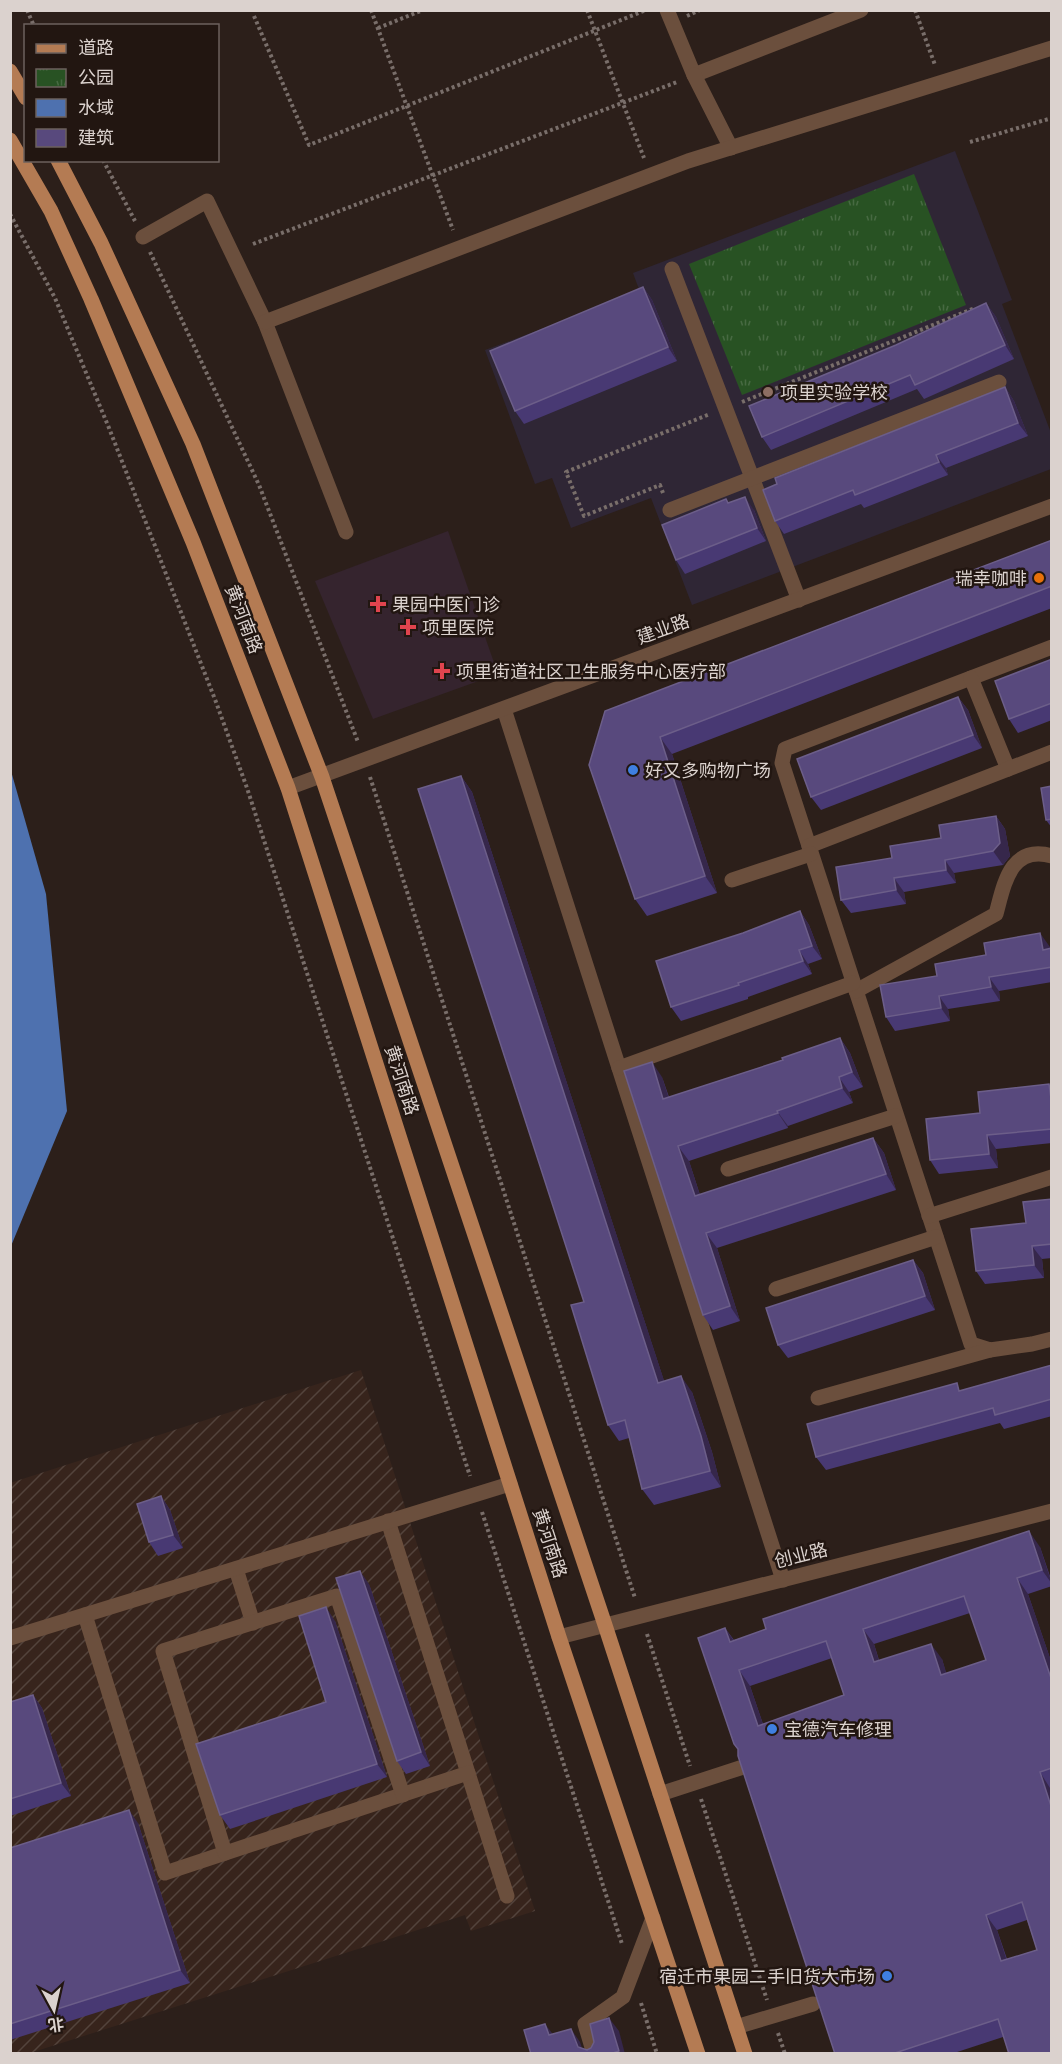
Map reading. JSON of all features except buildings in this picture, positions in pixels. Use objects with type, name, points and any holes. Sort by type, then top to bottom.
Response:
[{"type":"main road","points":[[10,71],[24,95]]},
{"type":"main road","name":"黄河南路","points":[[10,140],[51,211],[91,299],[193,542],[288,788],[559,1637],[698,2054]]},
{"type":"main road","name":"黄河南路","points":[[59,162],[101,243],[193,444],[322,777],[605,1625],[745,2054]]},
{"type":"street","points":[[667,10],[694,75],[730,148]]},
{"type":"street","points":[[694,75],[861,10]]},
{"type":"street","points":[[265,322],[651,175],[730,148],[1052,48]]},
{"type":"street","points":[[143,237],[207,201],[265,322],[346,532]]},
{"type":"street","points":[[672,269],[799,600]]},
{"type":"street","points":[[670,510],[999,382]]},
{"type":"street","name":"建业路","points":[[288,788],[1052,506]]},
{"type":"street","points":[[990,1350],[971,1344],[782,762],[785,749],[1052,647]]},
{"type":"street","points":[[970,678],[1008,769]]},
{"type":"street","points":[[504,709],[783,1580]]},
{"type":"street","points":[[732,880],[1052,752]]},
{"type":"street","points":[[619,1068],[854,987],[996,914],[1013,864],[1025,856],[1037,854],[1052,856]]},
{"type":"street","points":[[728,1169],[896,1116]]},
{"type":"street","points":[[929,1216],[1052,1177]]},
{"type":"street","points":[[776,1289],[936,1237]]},
{"type":"street","points":[[818,1398],[990,1350],[1052,1339]]},
{"type":"street","points":[[10,1638],[510,1484]]},
{"type":"street","name":"创业路","points":[[559,1637],[1052,1511]]},
{"type":"street","points":[[388,1521],[507,1896]]},
{"type":"street","points":[[236,1569],[253,1623]]},
{"type":"street","points":[[225,1853],[163,1651],[337,1596],[403,1795]]},
{"type":"street","points":[[85,1615],[165,1872],[468,1773]]},
{"type":"street","points":[[660,1794],[740,1768]]},
{"type":"street","points":[[594,2054],[585,2024],[623,1997],[653,1918]]},
{"type":"street","points":[[736,2027],[813,2004]]},
{"type":"path","points":[[27,10],[33,24]]},
{"type":"path","points":[[371,10],[460,248]]},
{"type":"path","points":[[378,28],[423,10]]},
{"type":"path","points":[[587,10],[651,175]]},
{"type":"path","points":[[254,16],[309,145],[646,10]]},
{"type":"path","points":[[915,10],[942,82]]},
{"type":"path","points":[[253,244],[694,75]]},
{"type":"path","points":[[970,142],[1052,118]]},
{"type":"path","points":[[105,162],[143,237],[259,484],[364,760],[785,2054]]},
{"type":"path","points":[[10,214],[55,298],[109,428],[231,745],[657,2054]]},
{"type":"shaded area","name":"项里实验学校","points":[[955,151],[1012,300],[1002,304],[1051,433],[1051,469],[692,605],[651,498],[571,528],[552,478],[535,484],[485,350],[640,292],[633,273]]},
{"type":"shaded area","name":"项里医院","points":[[448,531],[498,674],[373,719],[315,581]]},
{"type":"shaded area","points":[[361,1370],[535,1911],[471,1931],[465,1915],[30,2053],[11,2053],[10,1483]]},
{"type":"green space","points":[[914,174],[966,305],[742,395],[689,264]]},
{"type":"water","points":[[11,771],[46,894],[67,1111],[11,1246]]},
{"type":"place","name":"项里实验学校","points":[[768,392]]},
{"type":"place","name":"瑞幸咖啡","points":[[1039,578]]},
{"type":"place","name":"果园中医门诊","points":[[378,604]]},
{"type":"place","name":"项里医院","points":[[408,627]]},
{"type":"place","name":"项里街道社区卫生服务中心医疗部","points":[[442,671]]},
{"type":"place","name":"好又多购物广场","points":[[633,770]]},
{"type":"place","name":"宝德汽车修理","points":[[772,1729]]},
{"type":"place","name":"宿迁市果园二手旧货大市场","points":[[887,1976]]}]
